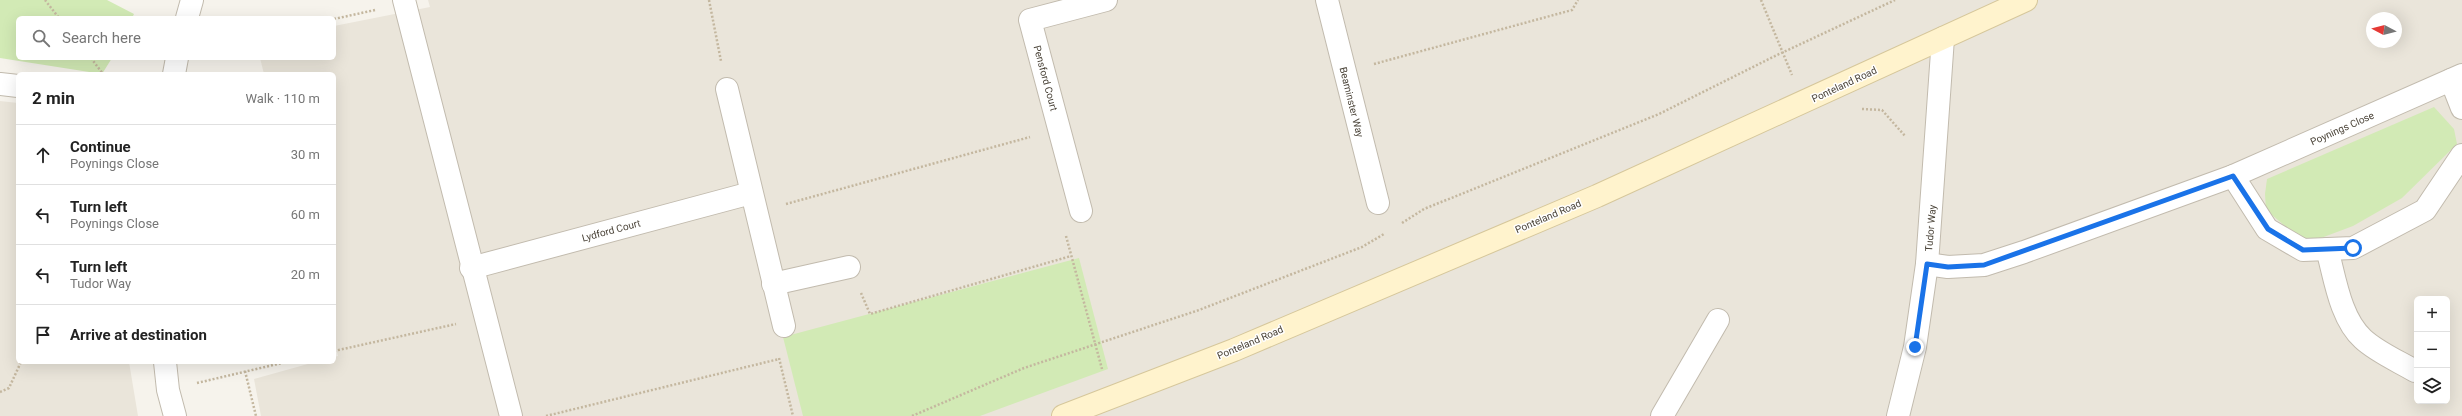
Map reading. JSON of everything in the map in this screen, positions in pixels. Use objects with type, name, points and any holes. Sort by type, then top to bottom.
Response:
[{"type":"main road","name":"Ponteland Road","points":[[1063,416],[1234,350],[1589,199],[1805,102],[2026,0]]},
{"type":"street","points":[[188,16],[192,0]]},
{"type":"street","name":"Pensford Court","points":[[1081,212],[1030,20],[1106,0]]},
{"type":"street","name":"Beaminster Way","points":[[1327,0],[1378,203]]},
{"type":"street","points":[[404,2],[510,416]]},
{"type":"street","name":"Tudor Way","points":[[1898,416],[1915,347],[1927,264],[1943,38]]},
{"type":"street","points":[[174,72],[177,60]]},
{"type":"street","name":"Poynings Close","points":[[1927,264],[1948,267],[1984,265],[2233,176],[2457,77],[2462,108]]},
{"type":"street","points":[[0,84],[16,86]]},
{"type":"street","points":[[727,89],[753,203],[784,326]]},
{"type":"street","points":[[2233,176],[2268,229],[2303,250],[2353,248],[2425,210],[2462,155]]},
{"type":"street","name":"Lydford Court","points":[[471,268],[753,203]]},
{"type":"street","points":[[2327,249],[2347,315],[2357,333],[2373,347],[2414,370]]},
{"type":"street","points":[[773,284],[850,267]]},
{"type":"street","points":[[1662,416],[1718,320]]},
{"type":"street","points":[[165,364],[168,390],[175,416]]},
{"type":"path","points":[[44,0],[57,16]]},
{"type":"path","points":[[709,0],[727,89]]},
{"type":"path","points":[[1345,72],[1572,10],[1578,0]]},
{"type":"path","points":[[1761,0],[1782,53],[1805,102]]},
{"type":"path","points":[[336,19],[404,2]]},
{"type":"path","points":[[92,60],[102,72]]},
{"type":"path","points":[[1858,109],[1882,110],[1908,139]]},
{"type":"path","points":[[753,203],[1059,129]]},
{"type":"path","points":[[1081,212],[1065,234],[1110,398]]},
{"type":"path","points":[[850,267],[870,314],[1071,256]]},
{"type":"path","points":[[336,351],[484,317]]},
{"type":"path","points":[[784,326],[779,359],[793,416]]},
{"type":"path","points":[[546,416],[779,359]]},
{"type":"path","points":[[0,392],[9,388],[21,364]]},
{"type":"path","points":[[168,390],[277,364]]},
{"type":"path","points":[[244,371],[256,416]]},
{"type":"shaded area","points":[[428,0],[2462,0],[2462,416],[261,416],[254,379],[308,364],[336,364],[336,356],[338,356],[336,348],[336,72],[264,72],[260,60],[336,60],[336,26],[430,7]]},
{"type":"shaded area","points":[[0,101],[16,103],[16,364],[129,364],[138,416],[0,416]]},
{"type":"green space","points":[[0,0],[107,0],[134,14],[133,16],[16,16],[16,60],[111,60],[103,72],[89,72],[0,58]]},
{"type":"green space","points":[[2434,107],[2454,129],[2457,144],[2402,198],[2353,226],[2313,241],[2297,236],[2266,210],[2265,194],[2267,179]]},
{"type":"green space","points":[[1079,258],[1108,369],[980,416],[803,416],[783,337]]},
{"type":"route","points":[[1915,347],[1927,264],[1948,267],[1984,265],[2024,252],[2233,176],[2268,229],[2303,250],[2353,248]]}]
